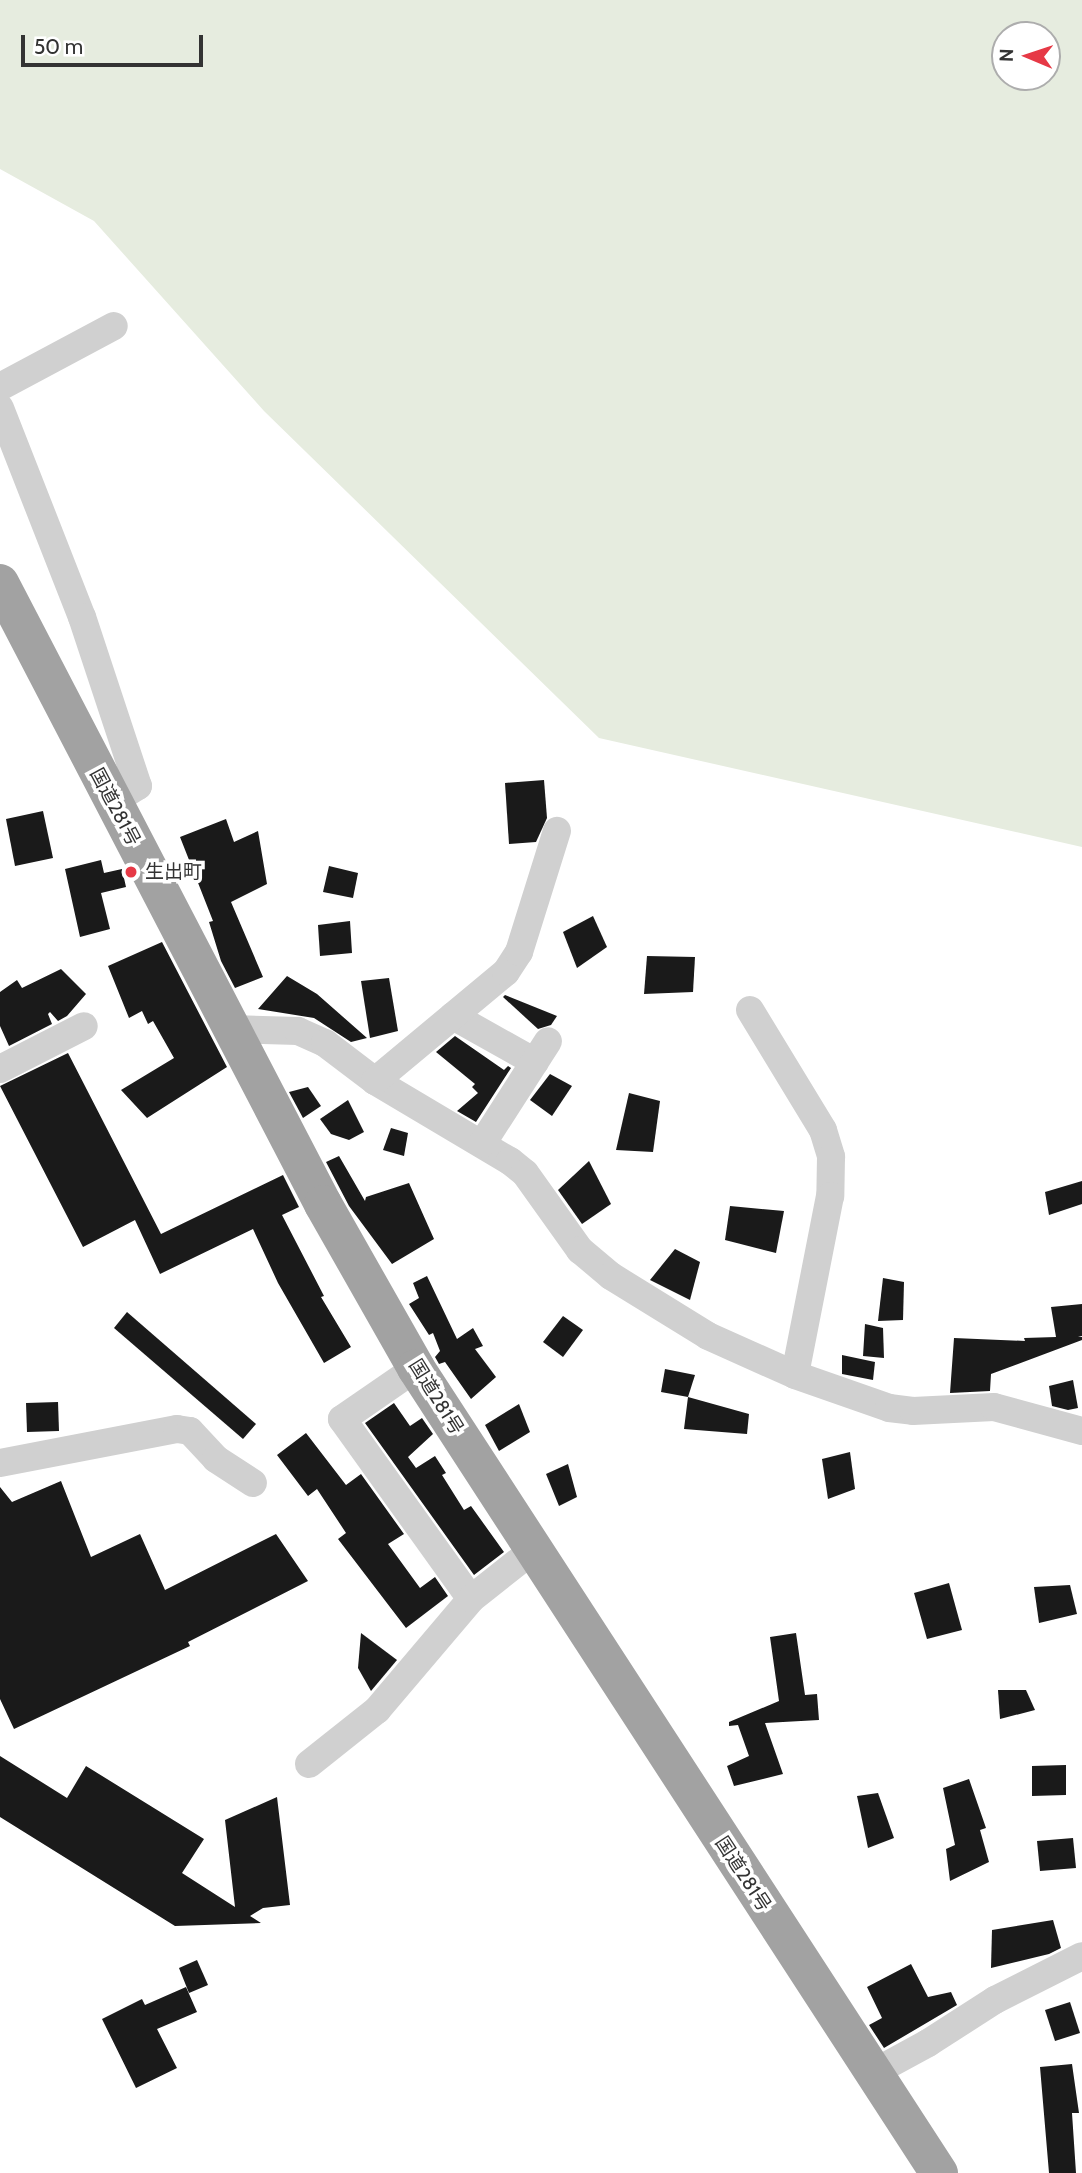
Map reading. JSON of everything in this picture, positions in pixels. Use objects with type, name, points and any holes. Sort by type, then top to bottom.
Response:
[{"type":"highway","name":"国道281号","points":[[0,583],[323,1204],[416,1368],[939,2173]]},
{"type":"street","points":[[0,387],[114,326]]},
{"type":"street","points":[[0,408],[82,617],[138,786],[112,802]]},
{"type":"street","points":[[375,1081],[506,972],[519,952],[557,831]]},
{"type":"street","points":[[750,1010],[823,1130],[831,1157],[830,1196],[795,1375]]},
{"type":"street","points":[[453,1016],[541,1051],[482,1144]]},
{"type":"street","points":[[0,1069],[84,1026]]},
{"type":"street","points":[[232,1029],[298,1031],[325,1043],[375,1081],[482,1144],[525,1173],[580,1250],[611,1276],[708,1336],[795,1375],[889,1408],[914,1411],[994,1407],[1082,1431]]},
{"type":"street","points":[[416,1368],[342,1419],[471,1599]]},
{"type":"street","points":[[0,1463],[177,1429],[190,1431],[216,1459],[253,1483]]},
{"type":"street","points":[[309,1764],[377,1710],[471,1599],[533,1550]]},
{"type":"street","points":[[873,2073],[928,2043],[995,2000],[1082,1956]]},
{"type":"shaded area","points":[[0,0],[1082,0],[1082,847],[599,738],[264,411],[94,221],[0,169]]},
{"type":"building","points":[[544,780],[547,818],[536,842],[509,844],[505,783]]},
{"type":"building","points":[[43,811],[53,858],[15,866],[6,819]]},
{"type":"building","points":[[226,819],[234,842],[258,831],[267,884],[231,902],[263,977],[235,988],[221,961],[209,922],[213,921],[180,837]]},
{"type":"building","points":[[101,860],[104,873],[122,869],[126,887],[101,893],[110,929],[80,937],[65,869]]},
{"type":"building","points":[[329,866],[358,873],[353,898],[323,892]]},
{"type":"building","points":[[593,916],[607,947],[577,968],[563,932]]},
{"type":"building","points":[[350,921],[352,953],[320,956],[318,925]]},
{"type":"building","points":[[162,942],[227,1067],[147,1118],[121,1090],[174,1058],[153,1021],[148,1024],[142,1011],[129,1018],[108,966]]},
{"type":"building","points":[[647,956],[695,957],[693,992],[644,994]]},
{"type":"building","points":[[61,969],[86,994],[67,1016],[58,1021],[50,1012],[48,1014],[52,1024],[9,1046],[0,1026],[0,992],[17,980],[22,988]]},
{"type":"building","points":[[287,976],[317,994],[367,1038],[351,1042],[314,1018],[258,1009]]},
{"type":"building","points":[[389,978],[398,1031],[370,1038],[361,981]]},
{"type":"building","points":[[505,995],[557,1016],[551,1025],[538,1029],[503,997]]},
{"type":"building","points":[[455,1036],[504,1070],[508,1066],[511,1068],[476,1122],[457,1111],[478,1093],[472,1087],[475,1084],[436,1052]]},
{"type":"building","points":[[68,1053],[161,1234],[283,1175],[299,1207],[282,1215],[324,1296],[321,1297],[351,1347],[324,1363],[278,1283],[253,1229],[160,1274],[135,1220],[83,1247],[0,1086]]},
{"type":"building","points":[[550,1074],[572,1086],[552,1116],[530,1100]]},
{"type":"building","points":[[308,1087],[321,1106],[303,1118],[289,1092]]},
{"type":"building","points":[[629,1093],[660,1101],[653,1152],[616,1150]]},
{"type":"building","points":[[348,1100],[364,1132],[349,1140],[331,1134],[320,1119]]},
{"type":"building","points":[[391,1128],[408,1133],[404,1156],[383,1150]]},
{"type":"building","points":[[339,1156],[365,1201],[366,1197],[409,1183],[434,1239],[392,1264],[349,1206],[326,1162]]},
{"type":"building","points":[[589,1161],[611,1204],[582,1224],[558,1190]]},
{"type":"building","points":[[1082,1181],[1082,1204],[1049,1215],[1045,1192]]},
{"type":"building","points":[[730,1206],[784,1211],[776,1253],[725,1240]]},
{"type":"building","points":[[675,1249],[700,1262],[690,1300],[650,1280]]},
{"type":"building","points":[[427,1276],[457,1339],[473,1328],[483,1346],[475,1349],[496,1377],[471,1399],[445,1362],[439,1364],[435,1357],[440,1351],[433,1333],[429,1335],[409,1304],[419,1298],[413,1283]]},
{"type":"building","points":[[883,1278],[904,1282],[903,1320],[878,1321]]},
{"type":"building","points":[[1082,1304],[1082,1336],[1078,1337],[1082,1337],[1082,1340],[991,1374],[990,1391],[950,1393],[954,1338],[1025,1341],[1024,1338],[1056,1337],[1051,1307]]},
{"type":"building","points":[[127,1312],[256,1424],[243,1439],[114,1328]]},
{"type":"building","points":[[563,1316],[583,1330],[563,1357],[543,1342]]},
{"type":"building","points":[[865,1324],[883,1328],[884,1358],[863,1356]]},
{"type":"building","points":[[842,1355],[875,1362],[873,1380],[842,1374]]},
{"type":"building","points":[[665,1369],[695,1375],[688,1397],[661,1392]]},
{"type":"building","points":[[1073,1380],[1078,1408],[1068,1410],[1052,1406],[1049,1386]]},
{"type":"building","points":[[688,1397],[749,1414],[747,1434],[684,1429]]},
{"type":"building","points":[[58,1402],[59,1431],[27,1432],[26,1403]]},
{"type":"building","points":[[394,1403],[410,1426],[422,1418],[433,1434],[408,1457],[416,1468],[435,1456],[446,1473],[442,1475],[464,1510],[471,1506],[504,1552],[474,1575],[365,1423]]},
{"type":"building","points":[[519,1404],[530,1432],[499,1451],[485,1425]]},
{"type":"building","points":[[306,1433],[346,1485],[361,1474],[404,1534],[388,1544],[420,1588],[435,1577],[448,1596],[406,1628],[338,1539],[346,1533],[317,1489],[308,1496],[277,1455]]},
{"type":"building","points":[[850,1452],[855,1489],[828,1499],[822,1459]]},
{"type":"building","points":[[568,1464],[577,1497],[559,1506],[546,1474]]},
{"type":"building","points":[[61,1481],[91,1557],[140,1534],[165,1590],[276,1534],[308,1581],[188,1642],[190,1646],[14,1729],[0,1699],[0,1487],[12,1502]]},
{"type":"building","points":[[949,1583],[962,1630],[927,1639],[914,1593]]},
{"type":"building","points":[[1070,1585],[1077,1614],[1039,1623],[1034,1587]]},
{"type":"building","points":[[361,1633],[397,1660],[371,1691],[358,1668]]},
{"type":"building","points":[[796,1633],[805,1695],[817,1694],[819,1720],[765,1723],[783,1774],[734,1786],[727,1766],[749,1756],[738,1725],[729,1726],[729,1722],[779,1701],[770,1637]]},
{"type":"building","points":[[998,1690],[1026,1690],[1035,1710],[1000,1719]]},
{"type":"building","points":[[0,1756],[67,1798],[86,1766],[204,1839],[182,1873],[235,1907],[225,1820],[277,1797],[290,1905],[263,1908],[250,1916],[261,1923],[175,1926],[0,1817]]},
{"type":"building","points":[[1066,1765],[1066,1795],[1032,1796],[1032,1766]]},
{"type":"building","points":[[969,1779],[986,1828],[980,1830],[989,1862],[950,1881],[946,1849],[955,1845],[943,1788]]},
{"type":"building","points":[[878,1793],[894,1838],[868,1848],[857,1796]]},
{"type":"building","points":[[1073,1838],[1076,1868],[1040,1871],[1037,1841]]},
{"type":"building","points":[[1053,1920],[1061,1948],[1049,1954],[991,1968],[992,1930]]},
{"type":"building","points":[[197,1960],[208,1985],[189,1993],[179,1968]]},
{"type":"building","points":[[911,1964],[928,1997],[951,1992],[957,2005],[884,2048],[869,2025],[882,2018],[867,1987]]},
{"type":"building","points":[[186,1987],[197,2012],[157,2029],[177,2068],[136,2088],[102,2019],[142,1999],[145,2005]]},
{"type":"building","points":[[1070,2002],[1080,2033],[1055,2041],[1045,2010]]},
{"type":"building","points":[[1072,2064],[1079,2113],[1072,2113],[1076,2173],[1049,2173],[1040,2067]]},
{"type":"place","name":"生出町","points":[[131,872]]}]
